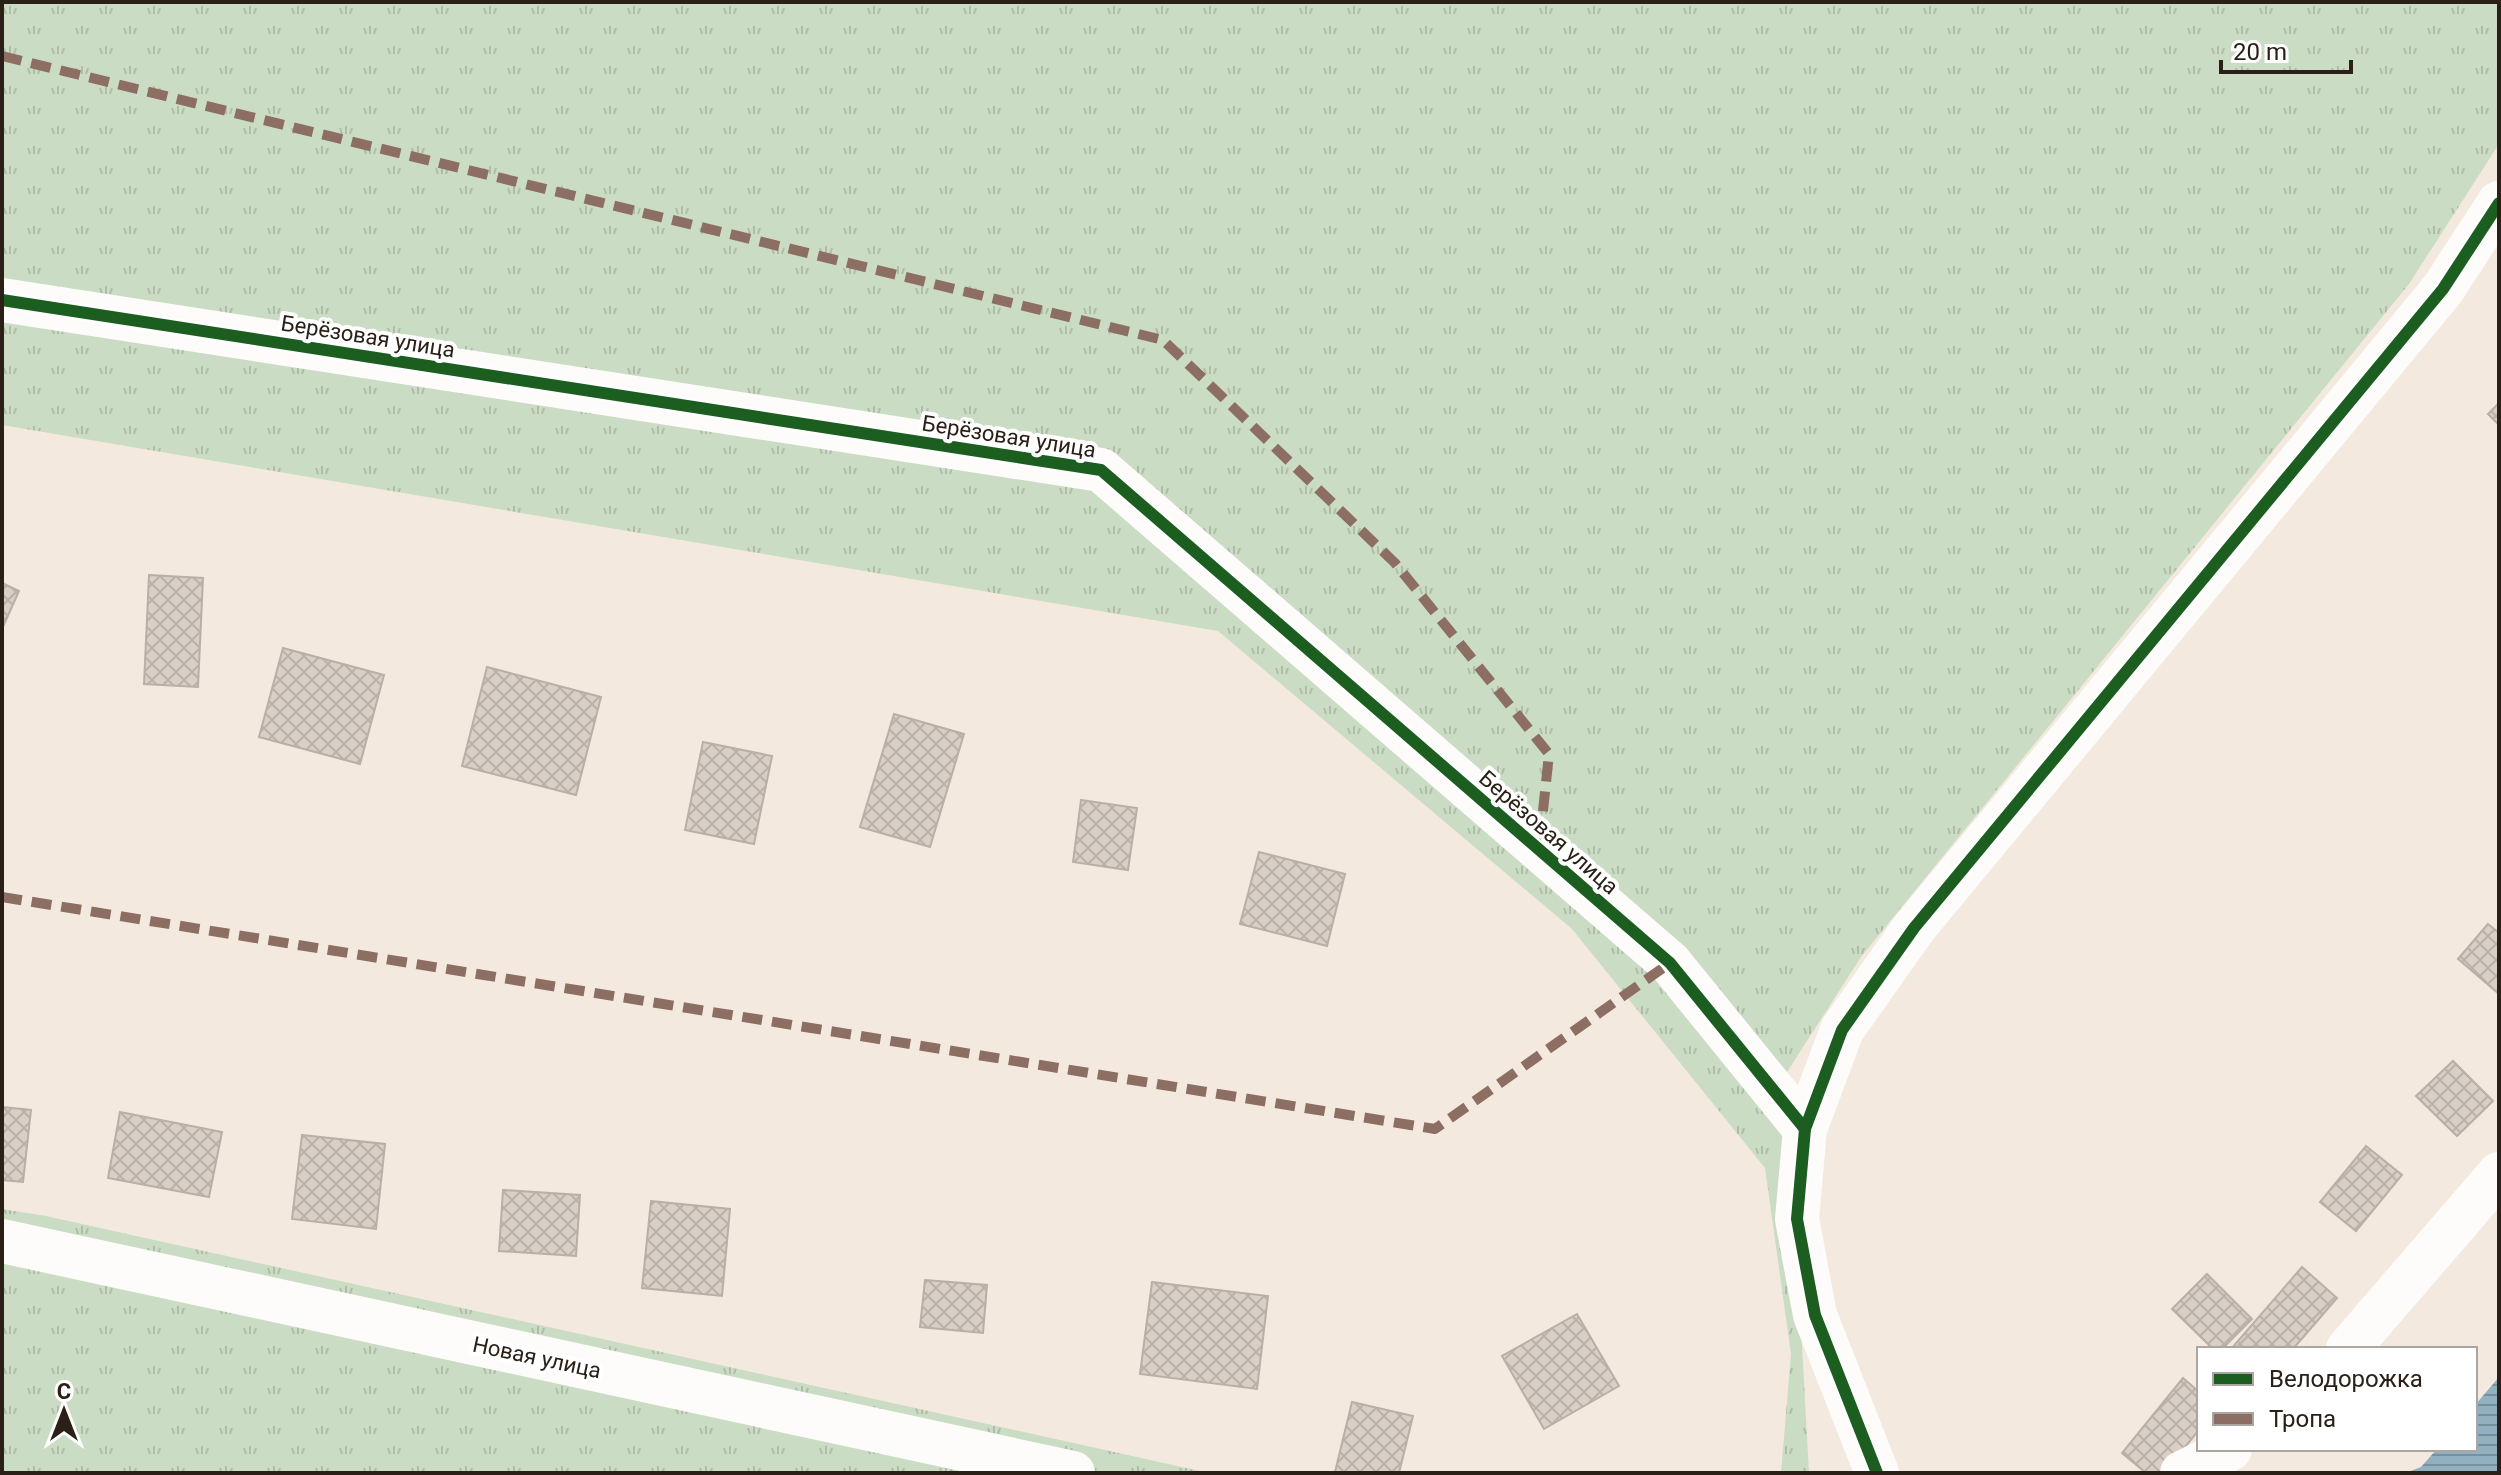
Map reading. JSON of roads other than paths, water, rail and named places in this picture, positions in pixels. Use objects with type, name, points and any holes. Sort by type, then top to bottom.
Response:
[{"type":"street","points":[[1877,1473],[1815,1315],[1797,1219],[1805,1129],[1842,1030],[1914,928],[2443,289],[2499,203]]},
{"type":"street","name":"Берёзовая улица","points":[[2,300],[1101,470],[1670,963],[1805,1129]]},
{"type":"street","points":[[2350,1347],[2499,1174]]},
{"type":"street","name":"Новая улица","points":[[2,1241],[1073,1473]]},
{"type":"street","points":[[2182,1473],[2226,1451]]},
{"type":"water","points":[[2499,1377],[2499,1473],[2405,1473],[2421,1467],[2435,1451],[2477,1451],[2477,1403]]}]
